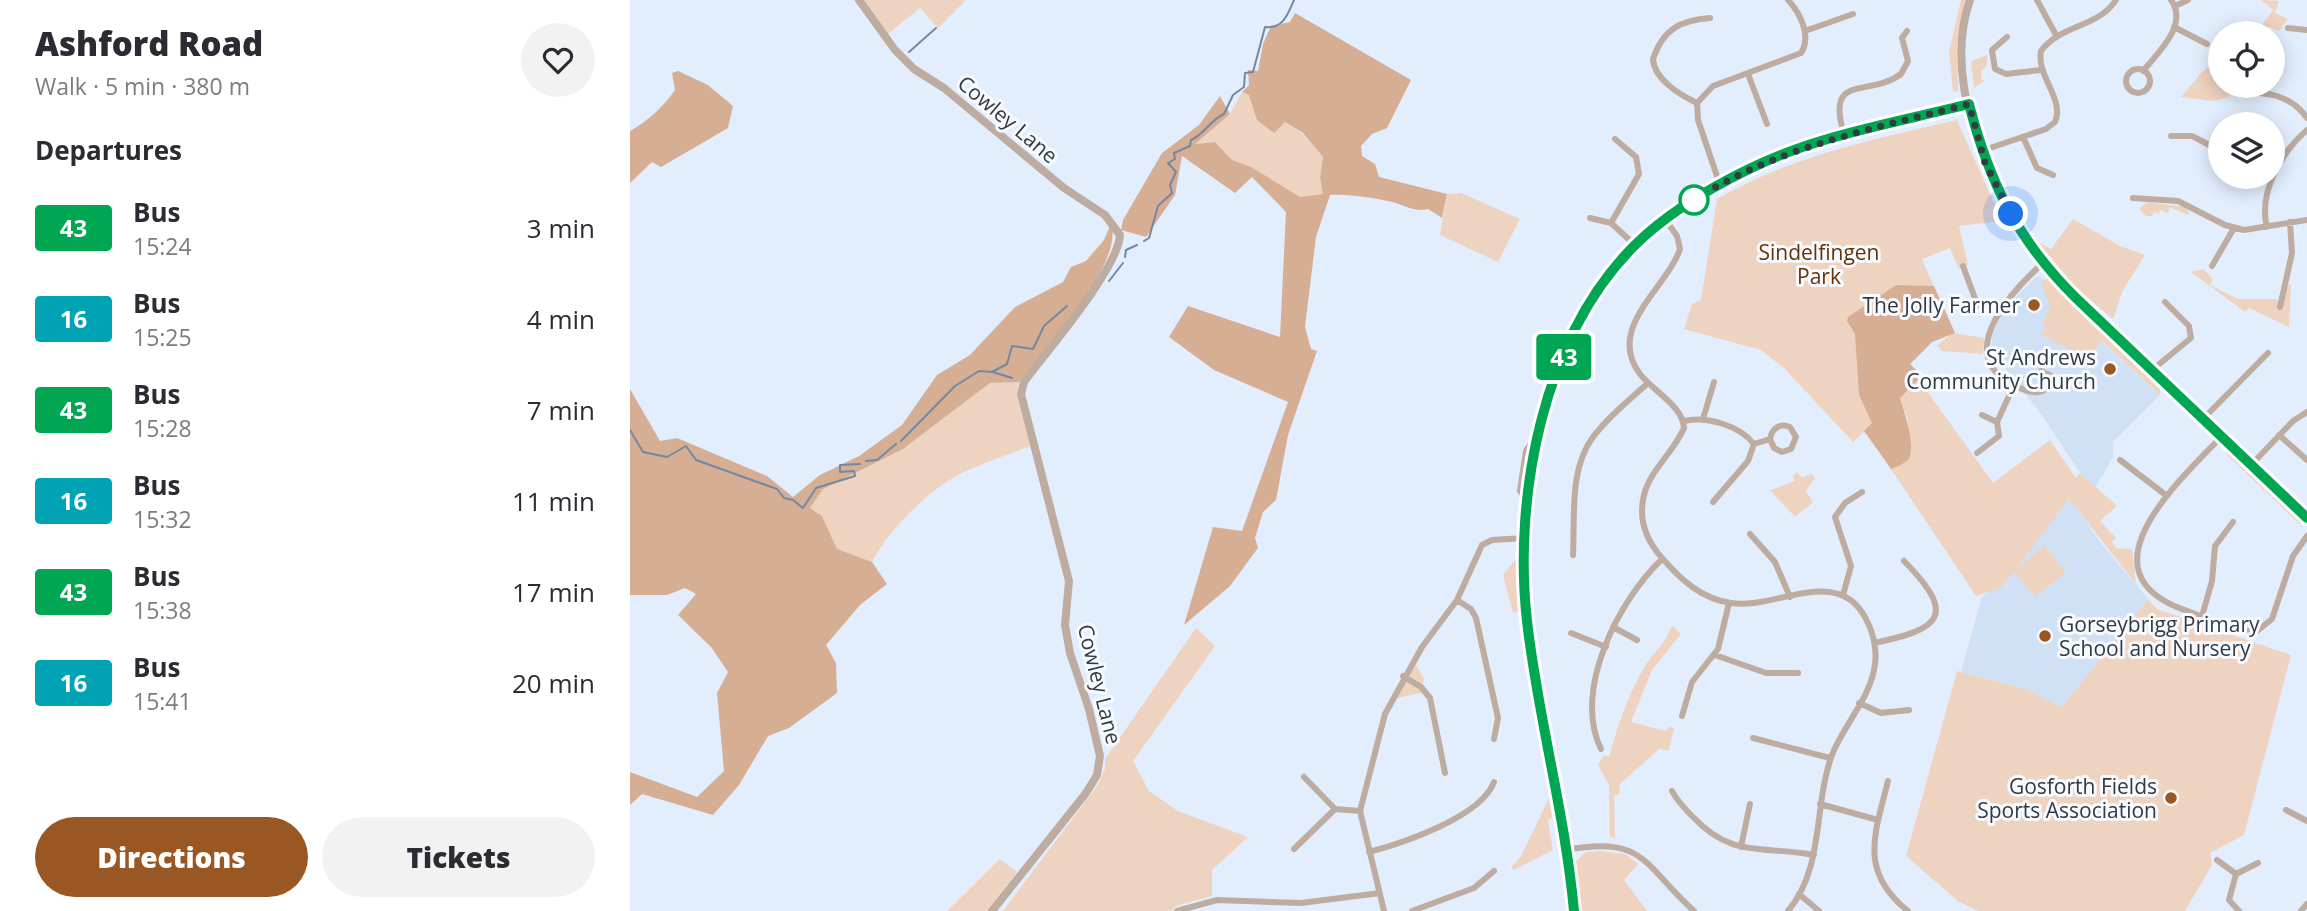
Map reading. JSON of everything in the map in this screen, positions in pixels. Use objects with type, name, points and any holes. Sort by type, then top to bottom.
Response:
[{"type":"street","name":"Cowley Lane","points":[[859,0],[895,50],[914,69],[944,88],[1064,188],[1112,221],[1120,235],[1111,264],[1024,382],[1021,394],[1069,581],[1065,625],[1069,646],[1090,709],[1100,756],[1097,775],[1086,793],[992,911]]},
{"type":"street","points":[[1720,184],[1698,120],[1697,103],[1713,86],[1796,57],[1805,47],[1805,31],[1797,10],[1788,0]]},
{"type":"street","points":[[1970,0],[1961,47],[1963,78],[1981,151],[2011,214],[2043,263],[2076,298],[2307,518]]},
{"type":"street","points":[[2037,0],[2056,35]]},
{"type":"street","points":[[1981,151],[2046,129],[2057,117],[2057,107],[2041,70],[2042,51],[2056,35],[2100,18],[2116,0]]},
{"type":"street","points":[[2143,71],[2174,27],[2173,3],[2188,0]]},
{"type":"street","points":[[1805,31],[1853,14]]},
{"type":"street","points":[[1697,103],[1679,93],[1657,73],[1653,59],[1677,25],[1689,19],[1710,18]]},
{"type":"street","points":[[2174,27],[2207,44]]},
{"type":"street","points":[[2288,28],[2307,30]]},
{"type":"street","points":[[1844,134],[1838,111],[1840,99],[1849,91],[1901,74],[1908,61],[1902,38],[1908,31]]},
{"type":"street","points":[[2007,37],[1992,50],[1995,69],[2006,74],[2041,70]]},
{"type":"street","points":[[1748,74],[1767,124]]},
{"type":"street","points":[[2284,98],[2297,105],[2307,118]]},
{"type":"street","points":[[1574,911],[1527,621],[1524,538],[1536,444],[1559,369],[1578,327],[1601,286],[1635,245],[1665,219],[1720,184],[1780,155],[1844,134],[1969,104]]},
{"type":"street","points":[[2285,157],[2307,130]]},
{"type":"street","points":[[2171,136],[2192,136],[2208,144]]},
{"type":"street","points":[[2023,137],[2037,168],[2053,175]]},
{"type":"street","points":[[1611,223],[1639,174],[1636,157],[1615,139]]},
{"type":"street","points":[[2267,227],[2264,202],[2269,189]]},
{"type":"street","points":[[2133,198],[2178,201],[2234,228],[2251,230],[2307,220]]},
{"type":"street","points":[[1590,218],[1611,223],[1635,245]]},
{"type":"street","points":[[1665,219],[1677,236],[1680,249],[1642,308],[1631,340],[1634,365],[1684,421]]},
{"type":"street","points":[[2280,307],[2292,253],[2290,222]]},
{"type":"street","points":[[2212,266],[2234,228]]},
{"type":"street","points":[[2043,263],[2024,280],[1998,313],[1990,333],[1987,355],[1997,374],[2036,394],[2048,388],[2055,378]]},
{"type":"street","points":[[1964,266],[1977,304],[1998,313]]},
{"type":"street","points":[[2152,370],[2191,338],[2189,326],[2165,302]]},
{"type":"street","points":[[2203,419],[2267,353]]},
{"type":"street","points":[[2041,371],[2068,384]]},
{"type":"street","points":[[1703,419],[1714,382]]},
{"type":"street","points":[[1573,555],[1578,475],[1584,452],[1613,415],[1648,383]]},
{"type":"street","points":[[1978,453],[1998,438],[1997,422],[2014,385]]},
{"type":"street","points":[[2251,465],[2279,435],[2307,412]]},
{"type":"street","points":[[1982,415],[1997,422]]},
{"type":"street","points":[[1684,421],[1703,419],[1738,431],[1754,443]]},
{"type":"street","points":[[1684,421],[1681,435],[1646,488],[1642,505],[1647,536],[1662,559],[1700,593],[1729,603],[1762,604],[1817,590],[1843,595],[1864,614],[1874,643],[1874,670],[1830,758],[1820,804],[1814,855],[1800,894],[1787,911]]},
{"type":"street","points":[[1781,426],[1793,429],[1796,437],[1791,449],[1782,452],[1774,448],[1770,439],[1773,430],[1781,426]]},
{"type":"street","points":[[2279,435],[2307,460]]},
{"type":"street","points":[[2221,437],[2182,476],[2138,545],[2140,573],[2149,589],[2165,603],[2252,631],[2268,625],[2293,556],[2307,536]]},
{"type":"street","points":[[1754,443],[1770,439]]},
{"type":"street","points":[[1713,502],[1748,461],[1754,443]]},
{"type":"street","points":[[2120,460],[2167,496]]},
{"type":"street","points":[[1843,595],[1851,566],[1835,517],[1845,503],[1861,492]]},
{"type":"street","points":[[2202,616],[2212,581],[2215,546],[2233,522]]},
{"type":"street","points":[[1750,534],[1776,562],[1790,597]]},
{"type":"street","points":[[1384,911],[1360,811],[1385,714],[1403,676],[1457,600],[1482,545],[1492,540],[1524,538]]},
{"type":"street","points":[[1601,749],[1595,736],[1593,703],[1606,646],[1631,593],[1662,559]]},
{"type":"street","points":[[1874,643],[1920,632],[1933,619],[1936,606],[1933,594],[1904,561]]},
{"type":"street","points":[[1457,600],[1471,609],[1476,618],[1498,718],[1494,739]]},
{"type":"street","points":[[1682,716],[1692,682],[1715,655],[1729,603]]},
{"type":"street","points":[[1613,627],[1637,640]]},
{"type":"street","points":[[1570,633],[1606,646]]},
{"type":"street","points":[[1715,655],[1766,673],[1798,673]]},
{"type":"street","points":[[1403,676],[1422,687],[1430,698],[1445,773]]},
{"type":"street","points":[[1859,703],[1881,713],[1909,709]]},
{"type":"street","points":[[1753,738],[1830,758]]},
{"type":"street","points":[[1304,777],[1335,809],[1360,811]]},
{"type":"street","points":[[1888,781],[1878,820],[1874,847],[1875,867],[1886,890],[1908,911]]},
{"type":"street","points":[[1369,852],[1394,846],[1442,825],[1478,802],[1494,782]]},
{"type":"street","points":[[1672,791],[1679,803],[1711,835],[1741,848],[1814,855]]},
{"type":"street","points":[[1741,848],[1750,804]]},
{"type":"street","points":[[1820,804],[1878,820]]},
{"type":"street","points":[[1294,849],[1335,809]]},
{"type":"street","points":[[2286,810],[2307,821]]},
{"type":"street","points":[[1566,850],[1597,844],[1629,850],[1647,862],[1694,911]]},
{"type":"street","points":[[2217,860],[2236,874]]},
{"type":"street","points":[[2239,911],[2229,900],[2236,874],[2258,863]]},
{"type":"street","points":[[1412,911],[1474,888],[1494,871]]},
{"type":"street","points":[[1177,911],[1217,900],[1274,907],[1380,893]]},
{"type":"street","points":[[1800,894],[1819,911]]},
{"type":"street","points":[[2301,911],[2307,904]]},
{"type":"shaded area","points":[[1295,13],[1411,80],[1387,128],[1372,134],[1361,146],[1362,156],[1375,164],[1379,177],[1447,194],[1442,218],[1428,209],[1416,209],[1363,197],[1330,195],[1316,237],[1305,327],[1311,349],[1317,351],[1288,435],[1276,500],[1263,512],[1255,538],[1258,548],[1230,586],[1184,625],[1213,527],[1242,531],[1288,402],[1214,370],[1169,337],[1188,306],[1280,337],[1286,212],[1252,177],[1235,193],[1182,156],[1175,195],[1146,237],[1121,230],[1123,220],[1162,153],[1199,125],[1220,96],[1230,114],[1195,144],[1215,142],[1232,160],[1251,167],[1300,197],[1323,194],[1320,177],[1323,157],[1302,132],[1285,122],[1274,133],[1257,120],[1249,95],[1242,92],[1249,85],[1248,70],[1258,71],[1263,44],[1271,26],[1290,22]]},
{"type":"shaded area","points":[[678,71],[708,85],[733,106],[728,128],[661,167],[652,162],[630,183],[630,131],[660,108],[675,90],[672,73]]},
{"type":"shaded area","points":[[1111,224],[1112,240],[1095,282],[1063,328],[1019,382],[990,383],[903,449],[823,489],[810,508],[822,516],[837,549],[872,562],[887,584],[860,605],[826,645],[836,663],[837,693],[789,728],[768,736],[739,785],[713,815],[642,794],[630,805],[630,772],[697,797],[724,771],[717,693],[728,672],[711,647],[678,615],[696,594],[685,588],[667,595],[630,595],[630,389],[660,441],[677,438],[767,476],[793,497],[820,475],[859,456],[902,425],[937,375],[970,355],[1015,307],[1063,282],[1071,267],[1086,261],[1104,240]]},
{"type":"shaded area","points":[[2037,276],[2044,279],[2042,283],[2050,306],[2047,327],[2042,335],[2100,340],[2160,395],[2113,442],[2113,457],[2095,488],[2078,470],[2042,415],[1991,351],[1993,333],[2006,306]]},
{"type":"shaded area","points":[[1896,285],[1934,286],[1955,333],[1932,342],[1910,364],[1922,376],[1900,398],[1909,430],[1910,456],[1907,461],[1891,469],[1864,431],[1872,423],[1859,395],[1855,334],[1847,321],[1848,317]]},
{"type":"shaded area","name":"Gorseybrigg Primary School and Nursery","points":[[2069,498],[2101,543],[2148,599],[2062,707],[2022,688],[1961,672],[1982,596],[2004,584]]},
{"type":"green space","points":[[863,0],[966,0],[938,28],[920,8],[888,34]]},
{"type":"green space","points":[[1961,0],[1966,0],[1957,43],[1958,91],[1953,92],[1949,51]]},
{"type":"green space","points":[[2261,0],[2279,1],[2275,13],[2288,19],[2285,23],[2265,21],[2273,10]]},
{"type":"green space","points":[[1987,55],[1987,66],[1982,70],[1981,80],[1986,79],[1974,88],[1971,61]]},
{"type":"green space","points":[[2208,68],[2208,98],[2225,98],[2213,101],[2181,97]]},
{"type":"green space","points":[[1242,92],[1249,95],[1274,133],[1284,121],[1300,131],[1323,157],[1320,177],[1324,194],[1300,198],[1251,167],[1232,160],[1215,142],[1193,144],[1230,114]]},
{"type":"green space","name":"Sindelfingen Park","points":[[1957,120],[2002,221],[1959,226],[1968,265],[1959,269],[1950,248],[1922,259],[1954,333],[1984,338],[1983,354],[1942,351],[1937,346],[1951,334],[1932,342],[1910,364],[1922,376],[1919,380],[1993,483],[2050,440],[2076,478],[2080,473],[2117,506],[2100,521],[2116,538],[2112,542],[2116,548],[2132,549],[2136,584],[2069,499],[2016,569],[2045,546],[2066,572],[2035,597],[2014,572],[2000,588],[1976,596],[1891,469],[1907,461],[1908,420],[1900,398],[1853,442],[1784,368],[1761,350],[1684,329],[1692,304],[1701,300],[1717,199],[1803,160]]},
{"type":"green space","points":[[1461,193],[1520,219],[1498,262],[1440,235],[1447,194]]},
{"type":"green space","points":[[2147,202],[2185,207],[2189,213],[2188,215],[2170,207],[2168,213],[2160,210],[2159,214],[2154,212],[2152,216],[2146,216],[2139,209]]},
{"type":"green space","points":[[2073,219],[2120,246],[2145,255],[2123,290],[2113,319],[2075,287],[2037,241],[2051,249]]},
{"type":"green space","points":[[2203,269],[2213,279],[2210,285],[2238,299],[2276,299],[2282,304],[2288,284],[2291,285],[2289,327],[2249,308],[2245,312],[2191,272]]},
{"type":"green space","points":[[2047,278],[2088,314],[2119,349],[2160,384],[2160,395],[2101,340],[2090,359],[2041,335],[2046,327],[2043,324],[2050,306],[2041,283]]},
{"type":"green space","points":[[1019,382],[1017,392],[1030,446],[964,472],[938,488],[900,523],[872,562],[837,549],[822,516],[810,508],[823,488],[903,449],[990,383]]},
{"type":"green space","points":[[2230,451],[2303,520],[2300,524],[2226,454]]},
{"type":"green space","points":[[1797,472],[1802,478],[1812,474],[1815,478],[1806,491],[1813,502],[1795,517],[1770,490],[1795,481],[1793,476]]},
{"type":"green space","points":[[1516,559],[1522,611],[1513,613],[1503,575]]},
{"type":"green space","points":[[2148,599],[2157,609],[2291,655],[2244,835],[2210,853],[2212,865],[2185,911],[1978,911],[1958,901],[1906,856],[1957,671],[2022,688],[2062,707]]},
{"type":"green space","points":[[1672,626],[1681,634],[1652,670],[1631,722],[1666,731],[1669,727],[1674,728],[1669,750],[1659,749],[1620,784],[1619,795],[1614,795],[1615,838],[1610,837],[1609,785],[1598,765],[1604,755],[1609,757],[1633,688]]},
{"type":"green space","points":[[1196,628],[1215,646],[1133,761],[1149,791],[1178,811],[1248,837],[1212,870],[1212,896],[1176,906],[1171,911],[1003,911],[1097,786],[1105,769],[1105,759]]},
{"type":"green space","points":[[1416,665],[1424,679],[1421,693],[1396,698]]},
{"type":"green space","points":[[1549,798],[1552,817],[1548,821],[1553,850],[1513,870],[1512,866],[1520,858]]},
{"type":"green space","points":[[1586,852],[1625,854],[1638,864],[1624,880],[1647,911],[1578,911],[1573,864]]},
{"type":"green space","points":[[1000,859],[1017,872],[987,911],[947,911]]},
{"type":"waterway","points":[[1144,241],[1149,238],[1158,206],[1172,193],[1170,185],[1176,172],[1168,163],[1175,159],[1174,153],[1190,146],[1191,140],[1224,114],[1233,95],[1244,87],[1245,73],[1253,72],[1265,27],[1281,23],[1294,0]]},
{"type":"waterway","points":[[909,52],[936,28]]},
{"type":"waterway","points":[[1125,257],[1126,250],[1137,245]]},
{"type":"waterway","points":[[1109,281],[1123,263]]},
{"type":"waterway","points":[[901,441],[955,386],[979,371],[992,372],[1007,364],[1012,346],[1033,349],[1044,326],[1067,306]]},
{"type":"waterway","points":[[993,372],[1012,378]]},
{"type":"waterway","points":[[630,430],[643,452],[667,457],[686,446],[696,460],[777,489],[784,498],[793,500],[803,508],[816,488],[855,476],[854,471],[840,472],[840,465],[860,464]]},
{"type":"waterway","points":[[866,461],[877,460],[896,444]]},
{"type":"bus line","name":"43","points":[[1574,911],[1527,621],[1524,538],[1536,444],[1568,347],[1601,286],[1635,245],[1652,230],[1720,184],[1750,168],[1811,144],[1969,104],[1981,151],[1992,179],[2022,233],[2043,263],[2076,298],[2307,518]]},
{"type":"place","name":"The Jolly Farmer","points":[[2034,305]]},
{"type":"place","name":"St Andrews Community Church","points":[[2110,369]]},
{"type":"place","name":"Gorseybrigg Primary School and Nursery","points":[[2045,636]]},
{"type":"place","name":"Gosforth Fields Sports Association","points":[[2171,798]]},
{"type":"route","points":[[1694,200],[1750,168],[1811,144],[1969,104],[1985,163],[2011,214]]}]
